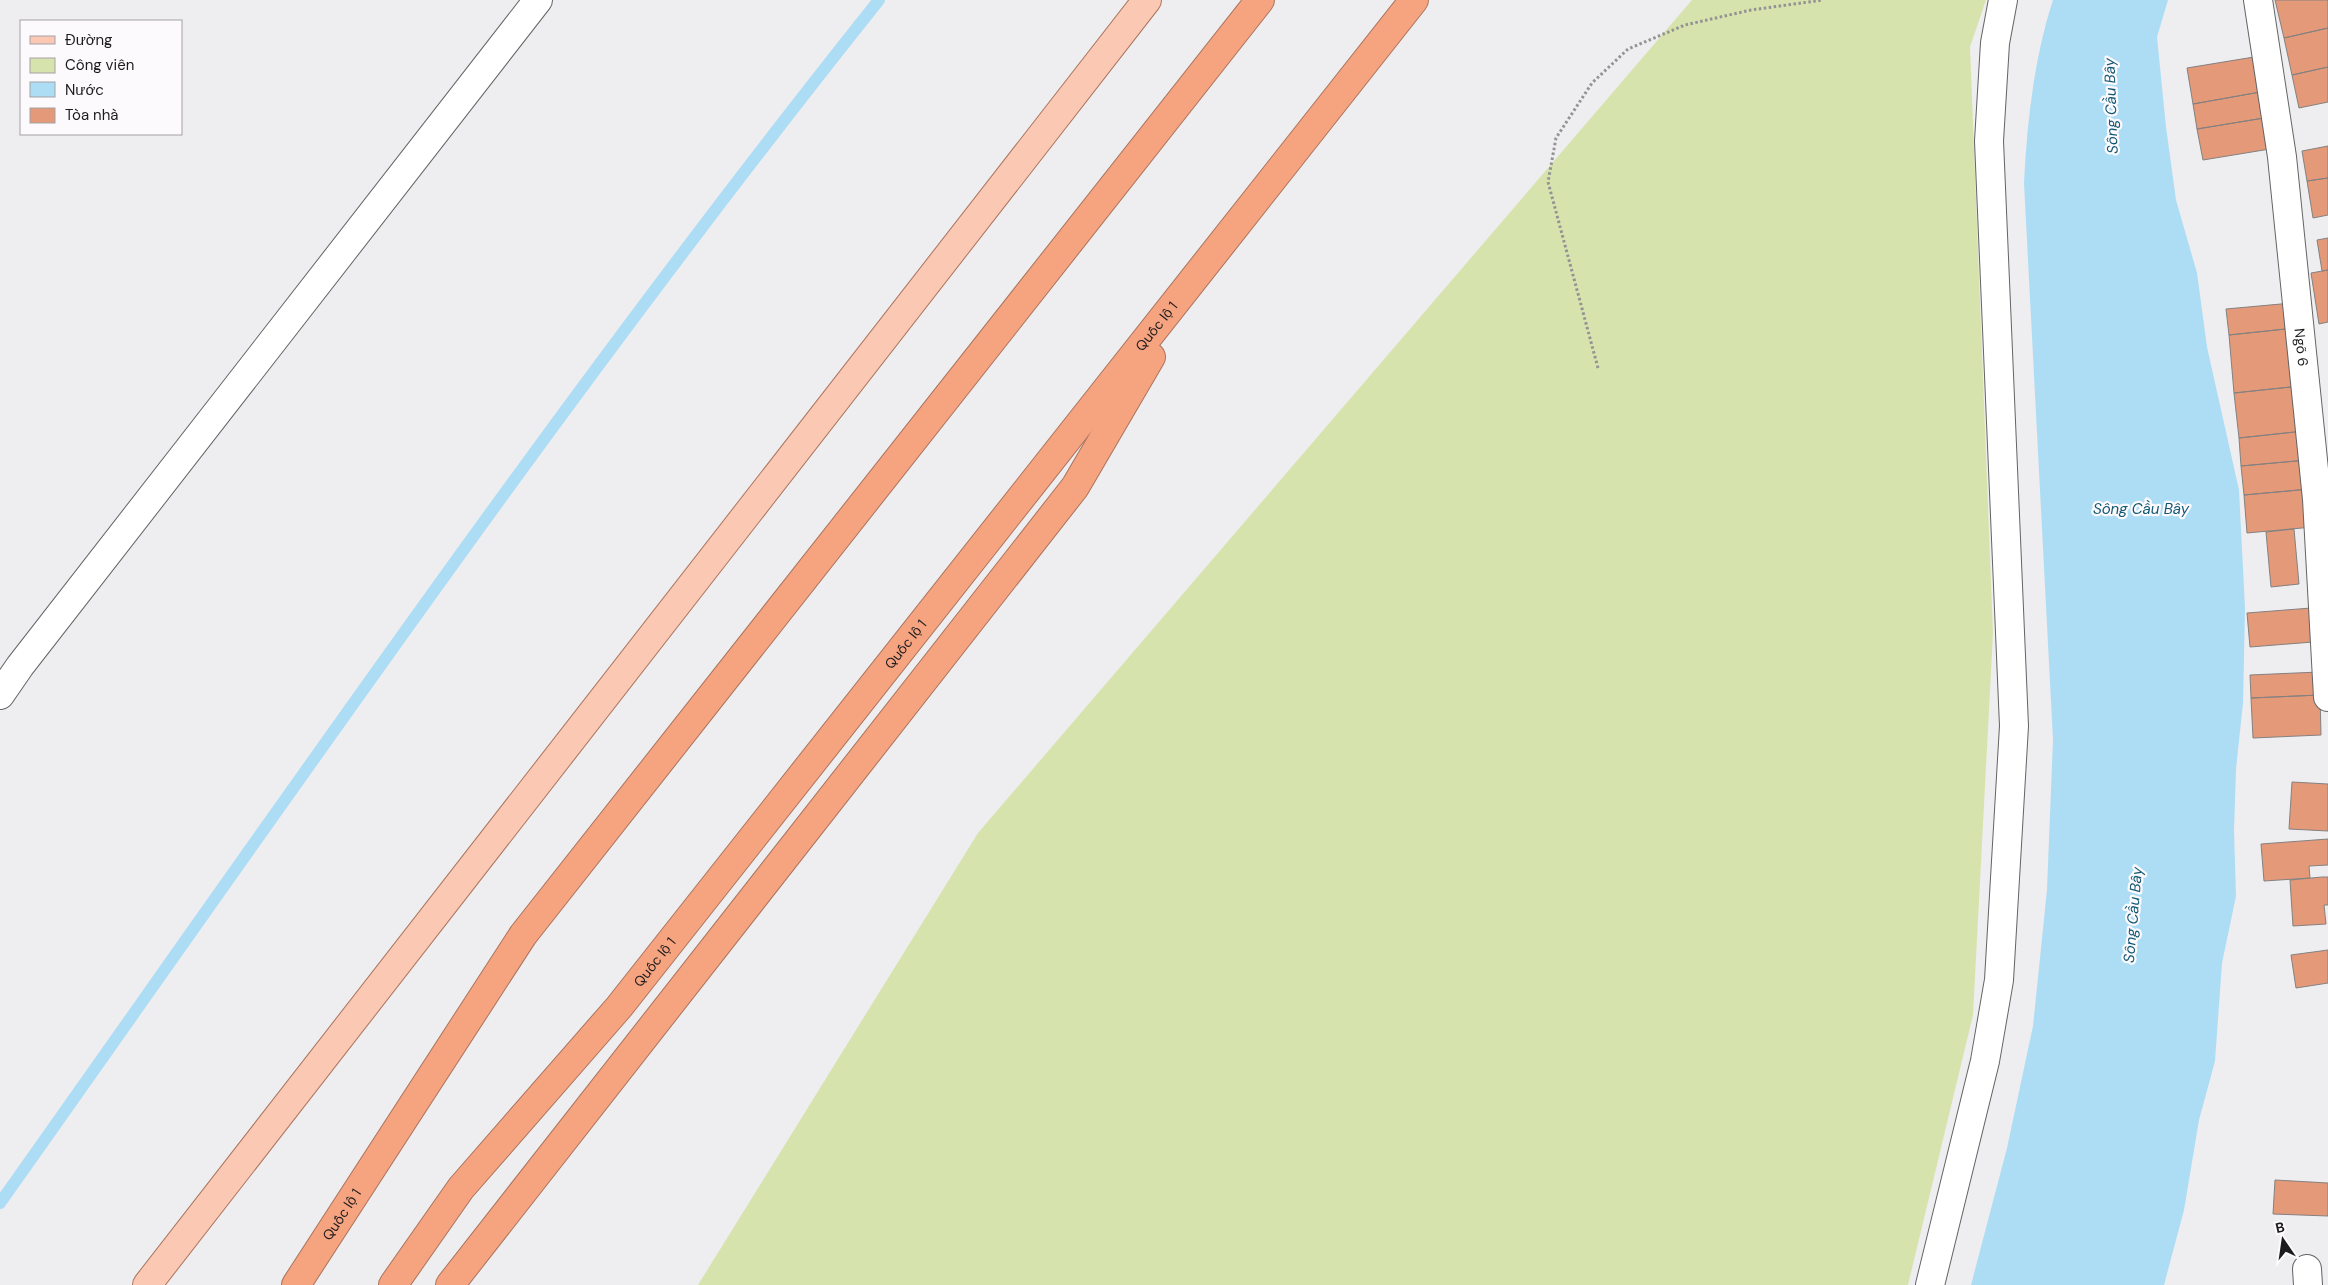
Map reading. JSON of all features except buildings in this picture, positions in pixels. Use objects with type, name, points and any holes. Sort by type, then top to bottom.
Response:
[{"type":"highway","name":"Quốc lộ 1","points":[[296,1285],[523,935],[1260,0]]},
{"type":"highway","name":"Quốc lộ 1","points":[[392,1285],[461,1188],[619,1007],[1414,0]]},
{"type":"highway","points":[[450,1285],[1075,487],[1200,271]]},
{"type":"highway","points":[[284,1285],[326,1240]]},
{"type":"main road","points":[[147,1285],[1147,0]]},
{"type":"street","points":[[0,695],[20,666],[538,0]]},
{"type":"street","points":[[1930,1285],[1985,1061],[1997,989],[2011,807],[2014,726],[1989,141],[1996,43],[2002,0]]},
{"type":"street","name":"Ngõ 6","points":[[2258,0],[2282,157],[2318,499],[2328,697]]},
{"type":"path","points":[[1598,368],[1548,182],[1556,138],[1592,83],[1628,49],[1686,25],[1751,10],[1823,0]]},
{"type":"green space","points":[[1692,0],[1986,0],[1970,47],[1993,633],[1973,1015],[1908,1285],[698,1285],[978,833]]},
{"type":"water","name":"Sông Cầu Bây","points":[[2053,0],[2168,0],[2157,37],[2176,200],[2197,273],[2207,347],[2239,490],[2245,608],[2243,703],[2236,769],[2234,831],[2236,896],[2222,963],[2215,1061],[2199,1120],[2184,1210],[2164,1285],[1971,1285],[2007,1148],[2033,1026],[2047,890],[2053,740],[2024,183],[2032,90],[2046,22]]},
{"type":"waterway","points":[[0,1203],[540,444],[764,146],[879,0]]}]
